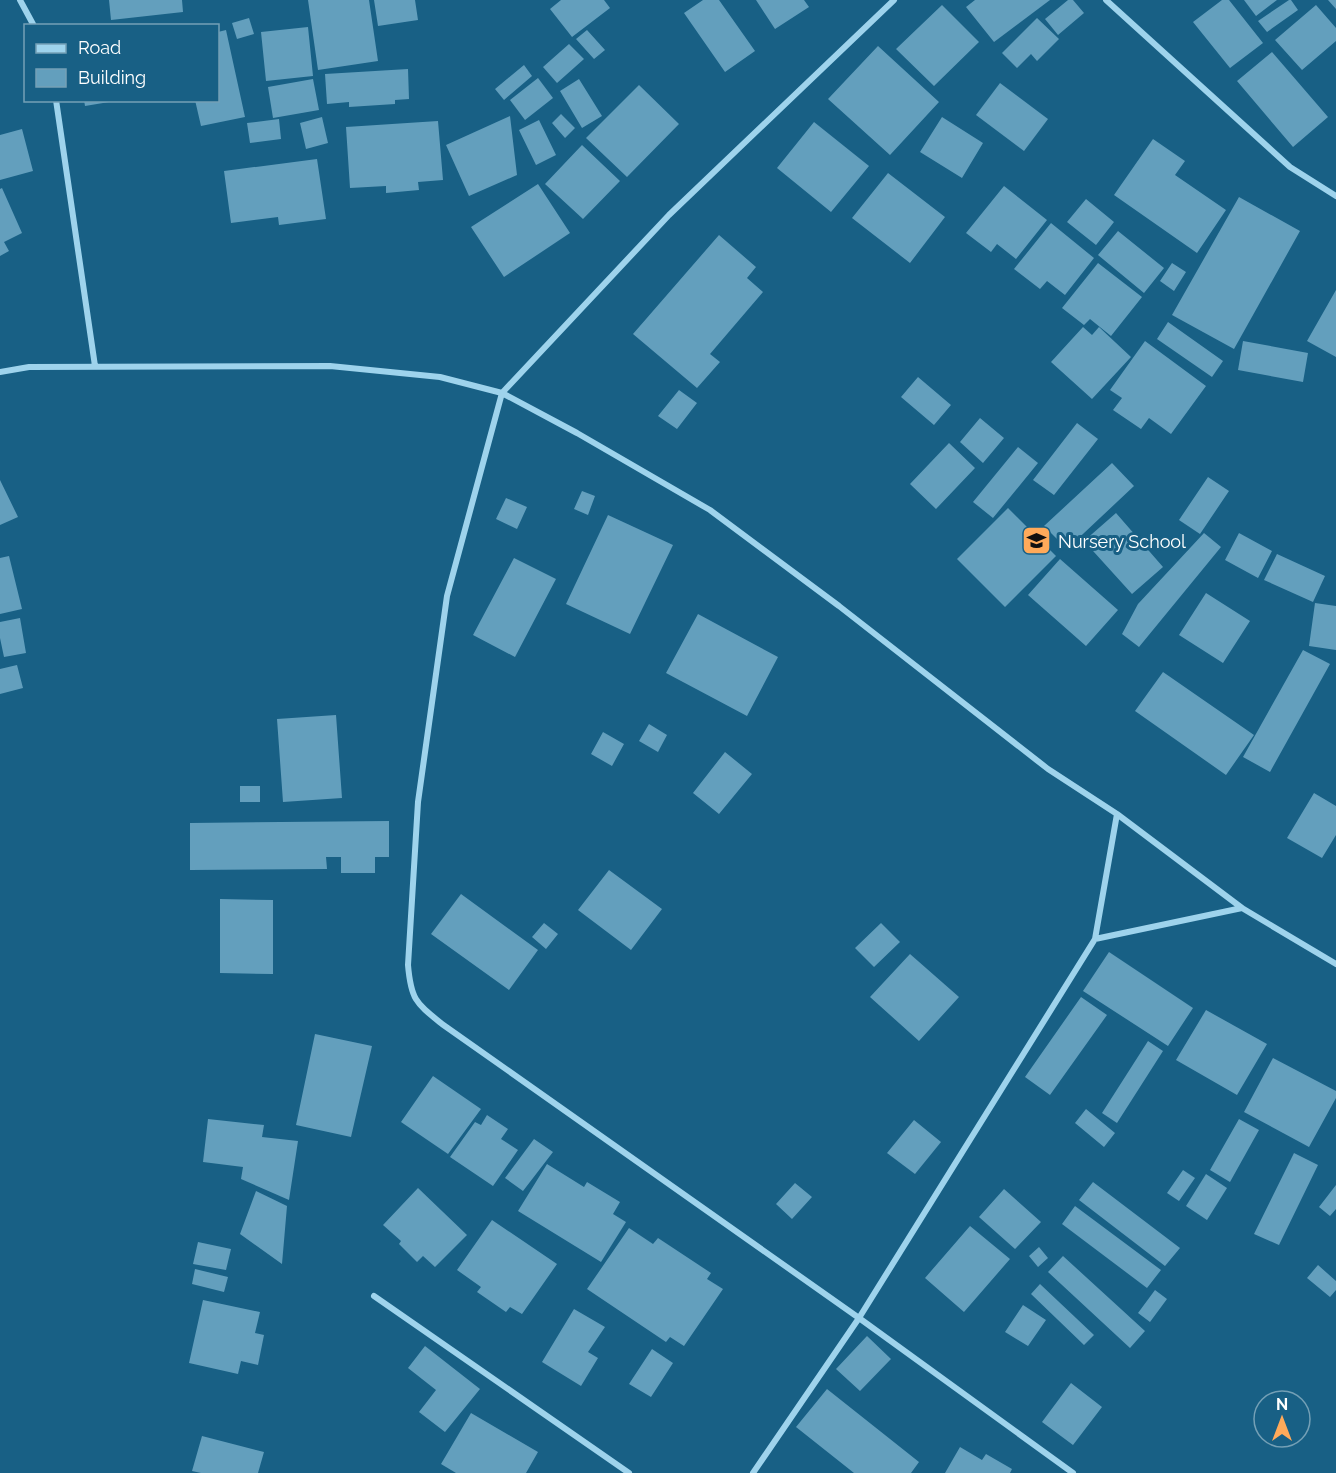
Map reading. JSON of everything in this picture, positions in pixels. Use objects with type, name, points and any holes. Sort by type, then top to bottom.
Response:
[{"type":"street","points":[[20,0],[33,24]]},
{"type":"street","points":[[894,0],[669,215],[502,393],[447,596],[418,802],[408,965],[410,985],[418,1004],[442,1024],[859,1318],[1073,1473]]},
{"type":"street","points":[[1106,0],[1290,168],[1336,196]]},
{"type":"street","points":[[56,102],[95,366]]},
{"type":"street","points":[[0,372],[29,367],[330,366],[440,376],[502,393],[577,433],[710,510],[839,606],[1048,769],[1117,814],[1242,908],[1336,964]]},
{"type":"street","points":[[753,1473],[859,1318],[1095,939],[1117,814]]},
{"type":"street","points":[[1095,939],[1242,908]]},
{"type":"street","points":[[374,1296],[630,1473]]},
{"type":"building","points":[[109,0],[182,0],[183,12],[111,20]]},
{"type":"building","points":[[308,0],[369,0],[378,61],[318,70]]},
{"type":"building","points":[[374,0],[415,0],[418,20],[378,26]]},
{"type":"building","points":[[561,0],[604,0],[610,8],[572,37],[550,9]]},
{"type":"building","points":[[703,0],[719,0],[755,51],[725,72],[684,13]]},
{"type":"building","points":[[756,0],[804,0],[809,7],[775,29]]},
{"type":"building","points":[[975,0],[1050,0],[994,42],[966,7]]},
{"type":"building","points":[[1068,0],[1073,0],[1084,13],[1058,35],[1045,19]]},
{"type":"building","points":[[1222,0],[1229,0],[1263,43],[1230,68],[1193,22]]},
{"type":"building","points":[[1244,0],[1277,0],[1256,16]]},
{"type":"building","points":[[1289,0],[1298,10],[1267,32],[1258,21]]},
{"type":"building","points":[[1328,0],[1336,0],[1336,9]]},
{"type":"building","points":[[942,5],[979,42],[934,86],[896,49]]},
{"type":"building","points":[[1316,5],[1336,28],[1336,41],[1302,70],[1275,40]]},
{"type":"building","points":[[249,18],[254,34],[237,39],[232,23]]},
{"type":"building","points":[[1037,18],[1059,39],[1037,61],[1031,54],[1017,68],[1002,53]]},
{"type":"building","points":[[308,27],[313,76],[266,81],[261,32]]},
{"type":"building","points":[[226,30],[245,117],[201,126],[195,102],[219,102],[219,32]]},
{"type":"building","points":[[587,30],[605,50],[594,59],[576,39]]},
{"type":"building","points":[[569,44],[584,59],[557,83],[543,67]]},
{"type":"building","points":[[878,46],[939,102],[890,155],[828,99]]},
{"type":"building","points":[[1272,52],[1328,117],[1293,147],[1237,81]]},
{"type":"building","points":[[524,65],[532,76],[504,100],[495,89]]},
{"type":"building","points":[[408,69],[409,99],[395,100],[395,104],[349,107],[349,102],[327,104],[325,74]]},
{"type":"building","points":[[538,78],[553,98],[525,120],[510,100]]},
{"type":"building","points":[[313,79],[319,110],[273,118],[268,87]]},
{"type":"building","points":[[579,79],[602,116],[582,128],[560,91]]},
{"type":"building","points":[[1000,83],[1048,119],[1024,151],[976,115]]},
{"type":"building","points":[[639,85],[679,124],[627,177],[586,138]]},
{"type":"building","points":[[84,102],[109,102],[85,106]]},
{"type":"building","points":[[561,114],[575,128],[565,138],[552,123]]},
{"type":"building","points":[[510,116],[517,175],[469,196],[446,145]]},
{"type":"building","points":[[322,117],[328,143],[306,149],[300,123]]},
{"type":"building","points":[[942,117],[983,143],[962,178],[920,152]]},
{"type":"building","points":[[279,119],[281,139],[250,143],[247,123]]},
{"type":"building","points":[[539,120],[556,155],[536,165],[519,130]]},
{"type":"building","points":[[438,121],[443,180],[418,182],[419,190],[386,193],[386,186],[350,188],[346,127]]},
{"type":"building","points":[[814,122],[869,166],[831,212],[777,168]]},
{"type":"building","points":[[22,129],[33,171],[0,180],[0,135]]},
{"type":"building","points":[[1153,139],[1185,161],[1175,175],[1226,210],[1197,253],[1114,195]]},
{"type":"building","points":[[582,145],[620,181],[583,219],[545,184]]},
{"type":"building","points":[[317,159],[326,219],[279,225],[278,217],[231,223],[224,171]]},
{"type":"building","points":[[888,173],[945,217],[910,263],[852,218]]},
{"type":"building","points":[[538,184],[570,233],[504,277],[471,227]]},
{"type":"building","points":[[1004,186],[1047,220],[1016,259],[997,244],[991,252],[966,233]]},
{"type":"building","points":[[2,188],[22,233],[4,242],[9,251],[0,256],[0,189]]},
{"type":"building","points":[[1239,197],[1300,231],[1234,349],[1172,315]]},
{"type":"building","points":[[1086,199],[1114,222],[1096,245],[1067,222]]},
{"type":"building","points":[[1051,223],[1094,258],[1065,295],[1047,281],[1040,289],[1014,269]]},
{"type":"building","points":[[1118,231],[1164,268],[1144,293],[1098,255]]},
{"type":"building","points":[[719,235],[756,267],[747,278],[763,292],[710,354],[720,362],[697,388],[633,334]]},
{"type":"building","points":[[1098,263],[1142,297],[1111,336],[1090,319],[1084,325],[1062,308]]},
{"type":"building","points":[[1172,263],[1186,272],[1174,291],[1160,281]]},
{"type":"building","points":[[1336,290],[1336,357],[1307,341]]},
{"type":"building","points":[[1168,322],[1223,361],[1212,377],[1157,339]]},
{"type":"building","points":[[1083,327],[1092,335],[1099,327],[1131,357],[1092,399],[1051,362]]},
{"type":"building","points":[[1145,341],[1206,386],[1171,434],[1149,418],[1141,429],[1113,410],[1122,398],[1110,390]]},
{"type":"building","points":[[1243,341],[1308,353],[1303,382],[1238,370]]},
{"type":"building","points":[[918,377],[951,405],[934,425],[901,397]]},
{"type":"building","points":[[679,390],[697,403],[677,429],[658,416]]},
{"type":"building","points":[[980,418],[1004,438],[983,463],[960,442]]},
{"type":"building","points":[[1077,423],[1098,439],[1054,495],[1033,480]]},
{"type":"building","points":[[949,443],[975,468],[936,509],[910,484]]},
{"type":"building","points":[[1018,447],[1038,463],[993,518],[973,502]]},
{"type":"building","points":[[1112,463],[1134,486],[1067,549],[1044,526]]},
{"type":"building","points":[[1208,477],[1229,491],[1200,534],[1179,520]]},
{"type":"building","points":[[0,480],[18,517],[0,525]]},
{"type":"building","points":[[582,491],[595,496],[588,515],[574,509]]},
{"type":"building","points":[[506,498],[527,507],[517,529],[496,519]]},
{"type":"building","points":[[1008,508],[1056,556],[1005,607],[957,559]]},
{"type":"building","points":[[1116,513],[1163,567],[1132,594],[1084,541]]},
{"type":"building","points":[[608,515],[673,545],[630,634],[566,604]]},
{"type":"building","points":[[1204,533],[1221,547],[1139,647],[1122,634],[1138,604]]},
{"type":"building","points":[[1239,533],[1272,551],[1258,578],[1225,560]]},
{"type":"building","points":[[1277,554],[1325,576],[1313,602],[1264,580]]},
{"type":"building","points":[[9,556],[22,609],[0,614],[0,558]]},
{"type":"building","points":[[514,558],[556,579],[515,657],[473,635]]},
{"type":"building","points":[[1060,559],[1118,610],[1086,646],[1028,595]]},
{"type":"building","points":[[1206,593],[1250,621],[1223,663],[1179,635]]},
{"type":"building","points":[[1315,603],[1336,606],[1336,650],[1309,646]]},
{"type":"building","points":[[698,614],[778,657],[747,716],[666,673]]},
{"type":"building","points":[[20,618],[26,653],[4,657],[0,638],[0,622]]},
{"type":"building","points":[[1303,650],[1330,664],[1270,772],[1243,757]]},
{"type":"building","points":[[17,665],[23,688],[0,694],[0,669]]},
{"type":"building","points":[[1163,672],[1254,735],[1226,775],[1135,711]]},
{"type":"building","points":[[336,715],[342,798],[283,802],[277,719]]},
{"type":"building","points":[[649,724],[667,735],[658,752],[639,741]]},
{"type":"building","points":[[603,732],[624,744],[612,766],[591,754]]},
{"type":"building","points":[[725,752],[752,774],[719,814],[693,793]]},
{"type":"building","points":[[240,786],[260,786],[260,802],[240,802]]},
{"type":"building","points":[[1314,793],[1336,806],[1336,835],[1322,858],[1287,838]]},
{"type":"building","points":[[389,821],[389,857],[375,857],[375,873],[341,873],[341,857],[326,857],[327,869],[190,870],[190,823]]},
{"type":"building","points":[[609,870],[662,909],[631,950],[578,910]]},
{"type":"building","points":[[461,894],[538,950],[509,990],[431,934]]},
{"type":"building","points":[[220,899],[273,900],[273,974],[220,973]]},
{"type":"building","points":[[544,923],[558,934],[546,949],[532,937]]},
{"type":"building","points":[[881,923],[900,942],[874,967],[855,948]]},
{"type":"building","points":[[1109,952],[1193,1008],[1168,1046],[1083,991]]},
{"type":"building","points":[[910,954],[959,997],[919,1041],[870,997]]},
{"type":"building","points":[[1081,997],[1107,1015],[1050,1095],[1025,1077]]},
{"type":"building","points":[[1206,1010],[1267,1044],[1237,1095],[1176,1060]]},
{"type":"building","points":[[315,1034],[372,1046],[351,1137],[296,1125]]},
{"type":"building","points":[[1148,1041],[1163,1051],[1117,1123],[1102,1113]]},
{"type":"building","points":[[1273,1058],[1336,1091],[1336,1098],[1309,1147],[1244,1112]]},
{"type":"building","points":[[433,1076],[481,1109],[448,1154],[401,1122]]},
{"type":"building","points":[[1086,1109],[1115,1133],[1104,1147],[1075,1123]]},
{"type":"building","points":[[487,1115],[508,1129],[501,1139],[518,1150],[493,1186],[450,1157],[475,1122],[481,1125]]},
{"type":"building","points":[[208,1119],[264,1125],[262,1137],[298,1141],[289,1200],[241,1179],[243,1167],[203,1162]]},
{"type":"building","points":[[1239,1119],[1259,1130],[1230,1182],[1210,1170]]},
{"type":"building","points":[[914,1120],[941,1142],[915,1174],[887,1153]]},
{"type":"building","points":[[534,1139],[553,1152],[523,1191],[505,1178]]},
{"type":"building","points":[[1294,1153],[1318,1165],[1279,1245],[1254,1234]]},
{"type":"building","points":[[547,1164],[584,1187],[587,1182],[620,1202],[613,1214],[626,1222],[601,1262],[518,1211]]},
{"type":"building","points":[[1183,1170],[1195,1178],[1179,1201],[1167,1193]]},
{"type":"building","points":[[1206,1174],[1227,1188],[1207,1220],[1186,1206]]},
{"type":"building","points":[[1093,1182],[1180,1248],[1165,1266],[1079,1200]]},
{"type":"building","points":[[795,1183],[812,1197],[792,1219],[776,1204]]},
{"type":"building","points":[[1336,1185],[1336,1209],[1330,1216],[1319,1207]]},
{"type":"building","points":[[418,1188],[467,1235],[435,1267],[423,1256],[417,1262],[399,1244],[401,1241],[383,1225]]},
{"type":"building","points":[[1004,1189],[1041,1222],[1015,1249],[979,1217]]},
{"type":"building","points":[[256,1191],[287,1206],[282,1264],[240,1234]]},
{"type":"building","points":[[1075,1206],[1161,1270],[1147,1288],[1062,1224]]},
{"type":"building","points":[[492,1220],[557,1264],[522,1314],[510,1307],[506,1312],[477,1292],[481,1287],[457,1270]]},
{"type":"building","points":[[970,1226],[1010,1259],[964,1312],[925,1278]]},
{"type":"building","points":[[629,1228],[653,1244],[658,1238],[711,1273],[707,1279],[723,1289],[684,1346],[670,1337],[666,1342],[587,1289]]},
{"type":"building","points":[[198,1242],[231,1249],[226,1270],[193,1264]]},
{"type":"building","points":[[1039,1247],[1048,1258],[1038,1267],[1029,1256]]},
{"type":"building","points":[[1063,1256],[1145,1331],[1130,1348],[1048,1272]]},
{"type":"building","points":[[1318,1265],[1336,1281],[1336,1290],[1330,1297],[1307,1278]]},
{"type":"building","points":[[195,1269],[228,1277],[224,1292],[192,1284]]},
{"type":"building","points":[[1040,1284],[1094,1335],[1084,1345],[1031,1294]]},
{"type":"building","points":[[1155,1290],[1167,1299],[1150,1322],[1138,1313]]},
{"type":"building","points":[[203,1300],[260,1312],[255,1333],[264,1335],[258,1365],[241,1361],[238,1374],[189,1363]]},
{"type":"building","points":[[1023,1305],[1046,1320],[1028,1346],[1005,1332]]},
{"type":"building","points":[[574,1309],[605,1327],[588,1352],[598,1358],[581,1386],[542,1362]]},
{"type":"building","points":[[867,1336],[891,1359],[860,1391],[836,1369]]},
{"type":"building","points":[[425,1346],[480,1389],[445,1432],[419,1412],[436,1390],[408,1368]]},
{"type":"building","points":[[652,1349],[673,1363],[651,1397],[629,1384]]},
{"type":"building","points":[[1071,1383],[1102,1407],[1073,1445],[1042,1422]]},
{"type":"building","points":[[827,1389],[919,1462],[911,1473],[854,1473],[796,1427]]},
{"type":"building","points":[[471,1413],[538,1452],[526,1473],[456,1473],[441,1464]]},
{"type":"building","points":[[202,1436],[264,1452],[258,1473],[192,1471]]},
{"type":"building","points":[[960,1447],[982,1460],[986,1454],[1012,1469],[1010,1473],[945,1473]]},
{"type":"place","name":"Nursery School","points":[[1037,541]]}]
